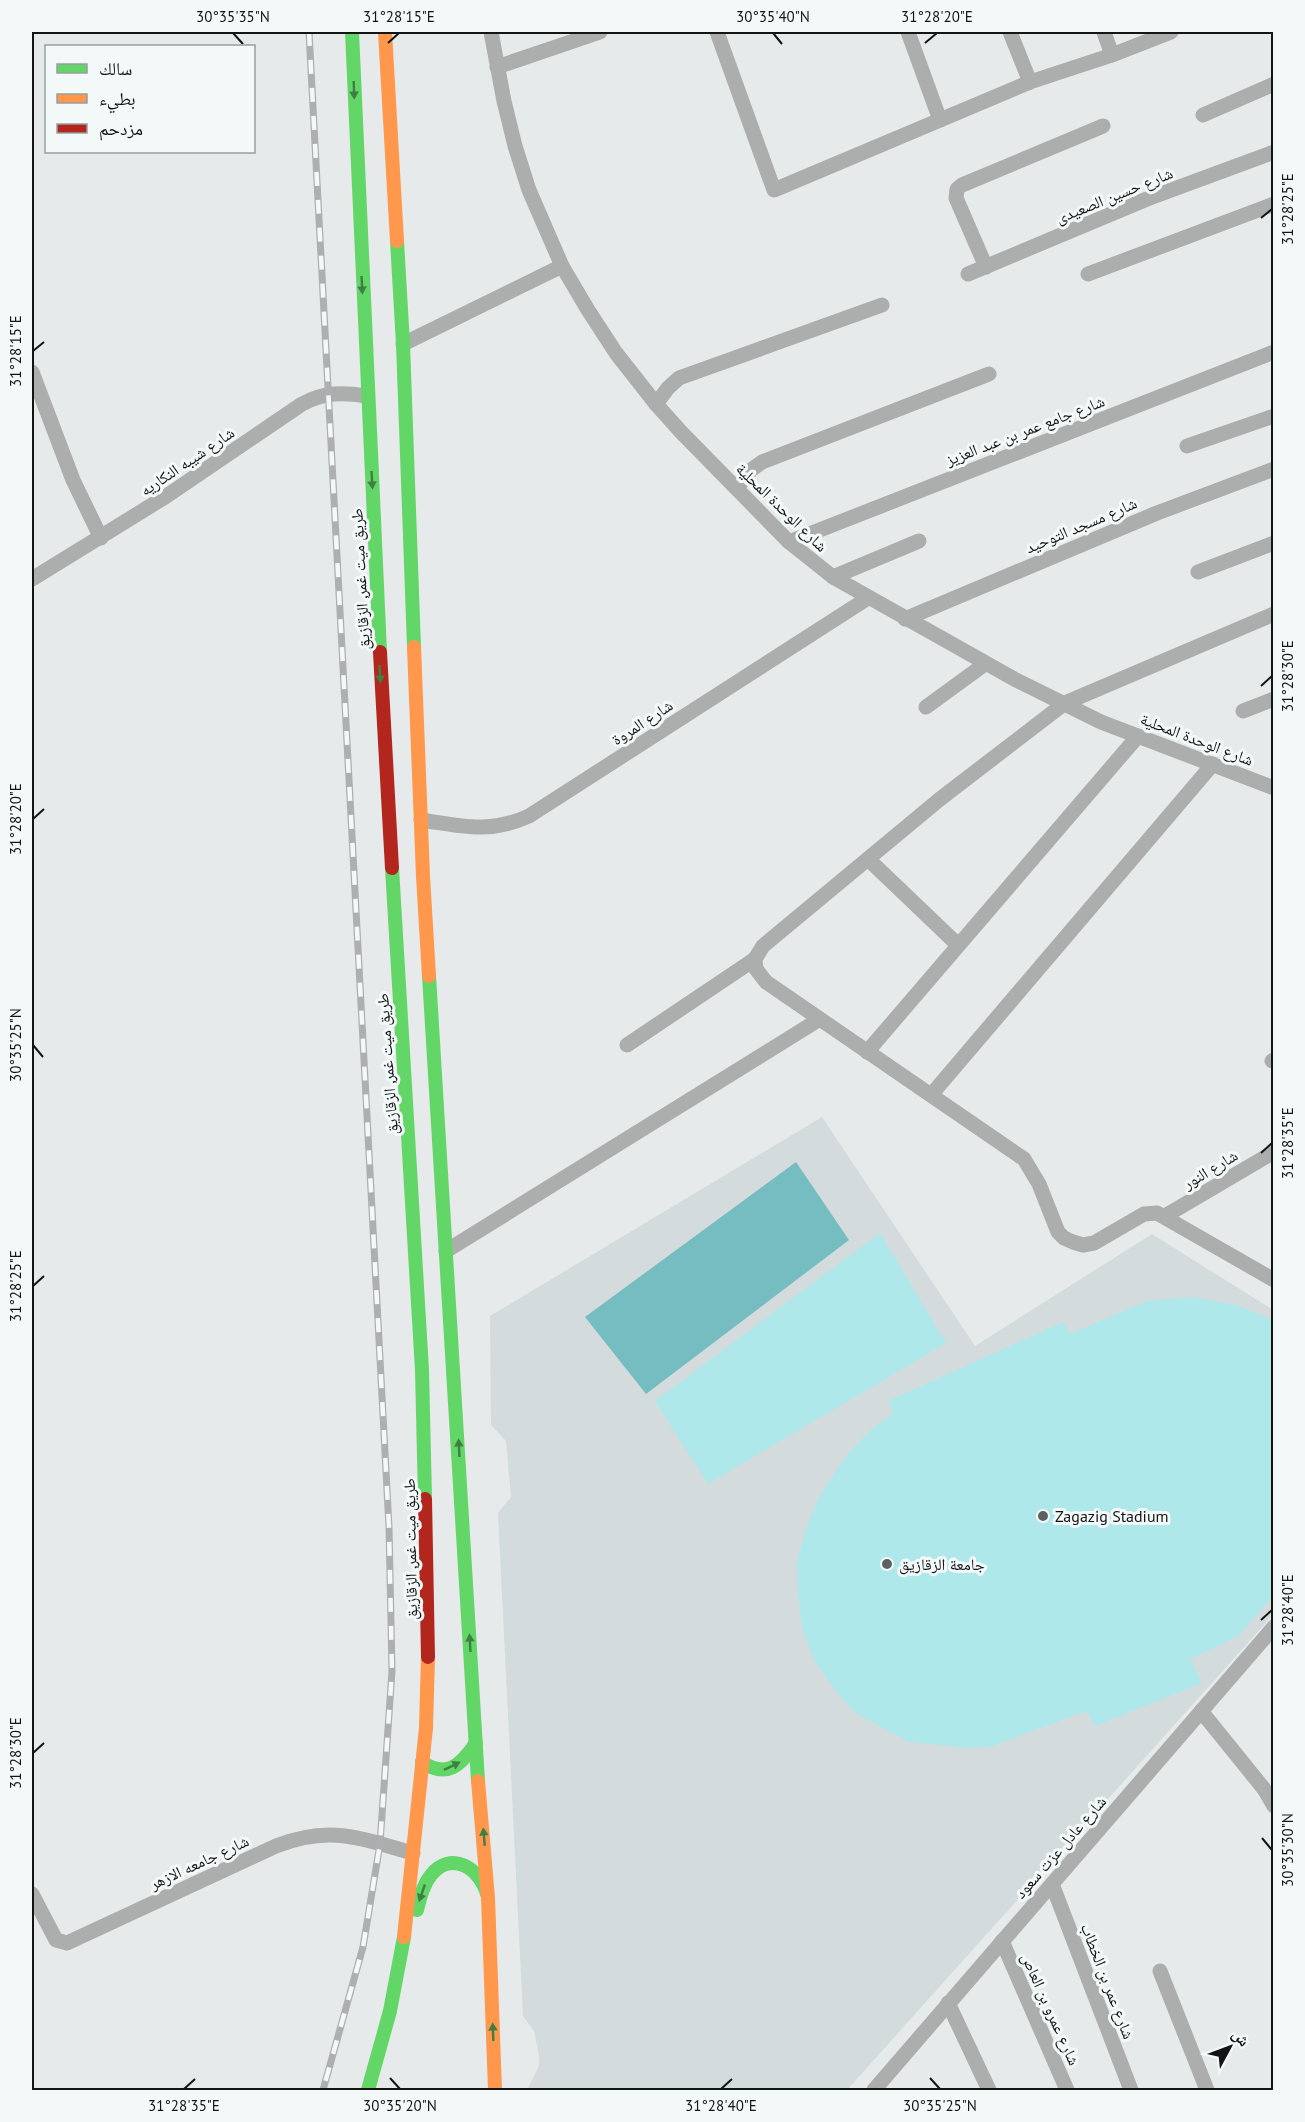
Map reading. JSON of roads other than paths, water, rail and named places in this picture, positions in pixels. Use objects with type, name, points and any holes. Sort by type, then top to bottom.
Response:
[{"type":"highway","name":"طريق ميت غمر, الزقازيق","points":[[352,32],[382,704],[422,1370],[428,1648],[426,1728],[402,1953],[390,2011],[368,2091]]},
{"type":"highway","points":[[385,32],[403,344],[421,820],[476,1743],[489,1898],[495,2091]]},
{"type":"highway","points":[[422,1762],[440,1771],[453,1768],[465,1758],[476,1743]]},
{"type":"highway","points":[[402,1953],[425,1884],[432,1872],[442,1865],[455,1863],[467,1866],[478,1874],[489,1898]]},
{"type":"street","name":"شارع الوحدة المحلية","points":[[491,32],[519,157],[562,266],[616,353],[656,404],[789,542],[833,577],[985,664],[1101,722],[1274,788]]},
{"type":"street","points":[[497,67],[600,32]]},
{"type":"street","points":[[717,32],[774,190],[1030,82],[1112,55],[1171,32]]},
{"type":"street","points":[[908,32],[940,120]]},
{"type":"street","points":[[1010,32],[1030,82]]},
{"type":"street","points":[[1104,32],[1112,55]]},
{"type":"street","points":[[1203,115],[1274,84]]},
{"type":"street","points":[[986,267],[956,198],[957,189],[1103,126]]},
{"type":"street","name":"شارع حسين الصعيدى","points":[[968,274],[1147,199],[1274,152]]},
{"type":"street","points":[[1088,274],[1274,204]]},
{"type":"street","points":[[403,344],[562,266]]},
{"type":"street","points":[[656,404],[679,378],[882,305]]},
{"type":"street","name":"شارع جامع عمر بن عبد العزيز","points":[[789,542],[1274,352]]},
{"type":"street","points":[[32,372],[74,480],[101,538]]},
{"type":"street","points":[[737,488],[751,470],[762,462],[989,374]]},
{"type":"street","name":"شارع شيبه النكاريه","points":[[32,579],[101,538],[211,467],[309,400],[328,393],[367,396]]},
{"type":"street","points":[[1187,446],[1274,416]]},
{"type":"street","name":"شارع مسجد التوحيد","points":[[905,619],[1157,513],[1274,469]]},
{"type":"street","points":[[833,577],[919,541]]},
{"type":"street","points":[[1198,572],[1274,543]]},
{"type":"street","name":"شارع المروة","points":[[421,820],[479,829],[504,826],[529,816],[868,598]]},
{"type":"street","points":[[627,1045],[754,959],[763,946],[940,799],[1065,703],[1274,614]]},
{"type":"street","points":[[926,707],[985,664]]},
{"type":"street","points":[[1243,711],[1274,699]]},
{"type":"street","points":[[867,1052],[1138,736]]},
{"type":"street","points":[[931,1095],[1213,764]]},
{"type":"street","points":[[868,859],[958,945]]},
{"type":"street","points":[[754,959],[756,969],[766,982],[1024,1159],[1039,1184],[1053,1223],[1064,1238],[1083,1245],[1094,1243],[1144,1214],[1157,1213],[1166,1216],[1274,1281]]},
{"type":"street","points":[[446,1251],[820,1019]]},
{"type":"street","name":"شارع النور","points":[[1166,1216],[1274,1152]]},
{"type":"street","name":"شارع عادل عزت سعود","points":[[879,2088],[948,2003],[1274,1627]]},
{"type":"street","points":[[1201,1711],[1264,1789],[1274,1806]]},
{"type":"street","name":"شارع جامعه الازهر","points":[[32,1894],[57,1940],[67,1943],[276,1846],[298,1838],[322,1834],[347,1836],[413,1853]]},
{"type":"street","name":"شارع عمر بن الخطاب","points":[[1052,1884],[1131,2091]]},
{"type":"street","name":"شارع عمرو بن العاص","points":[[1002,1941],[1067,2091]]},
{"type":"street","points":[[1160,1971],[1207,2091]]},
{"type":"street","points":[[948,2003],[989,2091]]},
{"type":"railway","points":[[309,32],[389,1527],[392,1671],[380,1844],[363,1947],[323,2090]]},
{"type":"place","name":"Zagazig Stadium","points":[[1043,1516]]},
{"type":"place","name":"جامعة الزقازيق","points":[[887,1564]]}]
